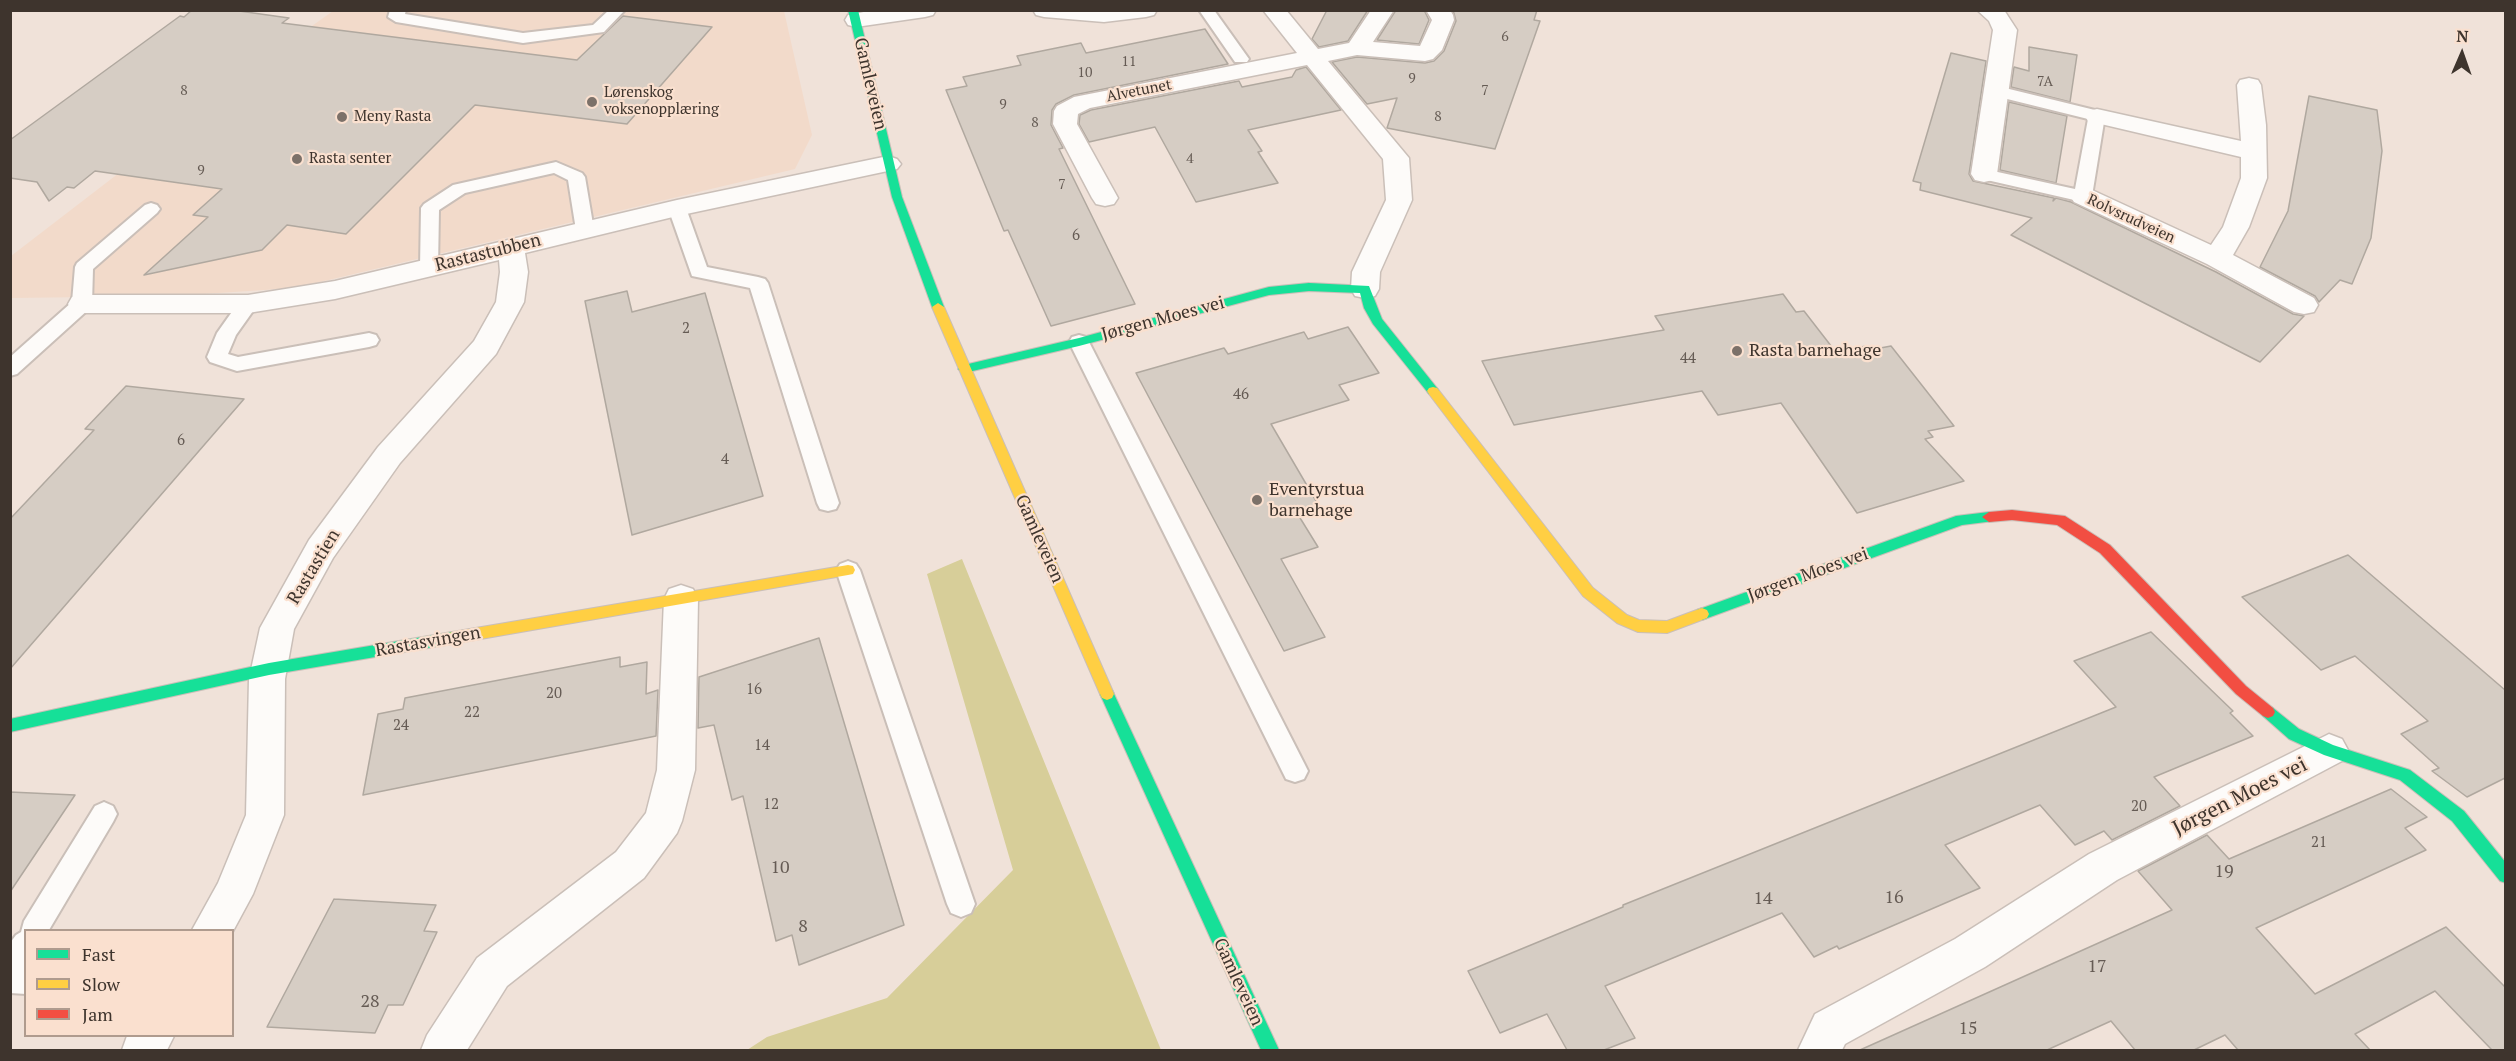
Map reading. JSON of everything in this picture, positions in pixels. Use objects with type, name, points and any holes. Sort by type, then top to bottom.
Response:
[{"type":"street","points":[[854,15],[924,10]]},
{"type":"street","points":[[1044,10],[1104,15],[1146,10]]},
{"type":"street","points":[[1274,10],[1310,57],[1396,158],[1399,200],[1370,264],[1365,289]]},
{"type":"street","points":[[1357,48],[1383,10]]},
{"type":"street","points":[[1310,57],[1357,48],[1425,54],[1430,50],[1443,20],[1437,10]]},
{"type":"street","name":"Rolvsrudveien","points":[[1983,174],[2005,30],[1999,17],[1988,10]]},
{"type":"street","name":"Gamleveien","points":[[854,15],[888,164],[909,234],[964,369],[1118,717],[1270,1050]]},
{"type":"street","name":"Alvetunet","points":[[1105,198],[1065,124],[1066,111],[1083,102],[1310,57]]},
{"type":"street","points":[[2217,258],[2236,227],[2254,177],[2254,125],[2249,85]]},
{"type":"street","points":[[2097,116],[2254,152]]},
{"type":"street","name":"Rastastubben","points":[[82,304],[249,304],[335,290],[677,208],[888,164]]},
{"type":"street","name":"Rolvsrudveien","points":[[2084,196],[2217,258],[2304,305]]},
{"type":"street","name":"Rastastien","points":[[213,929],[233,894],[265,815],[269,669],[277,628],[321,549],[389,456],[486,347],[510,302],[514,272],[511,247]]},
{"type":"street","name":"Jørgen Moes vei","points":[[964,369],[1079,342],[1269,291],[1309,287],[1365,289],[1370,308],[1377,321],[1482,452],[1588,592],[1622,619],[1638,626],[1667,627],[1961,520],[2012,515],[2060,520],[2105,549],[2241,690],[2294,734],[2329,750],[2404,775],[2458,816],[2505,876]]},
{"type":"street","name":"Rastasvingen","points":[[10,726],[269,669],[848,570]]},
{"type":"street","points":[[442,1050],[492,972],[630,866],[663,821],[676,770],[681,599]]},
{"type":"street","name":"Jørgen Moes vei","points":[[1819,1050],[1830,1029],[1970,953],[2103,867],[2329,750]]},
{"type":"street","points":[[143,1050],[151,1037]]},
{"type":"lane","points":[[398,10],[396,17],[523,38],[598,29],[618,10]]},
{"type":"lane","points":[[1206,10],[1240,59]]},
{"type":"lane","points":[[1997,91],[2097,116],[2084,196]]},
{"type":"lane","points":[[429,268],[430,208],[459,189],[556,167],[576,177],[585,230]]},
{"type":"lane","name":"Rolvsrudveien","points":[[1983,174],[2084,196]]},
{"type":"lane","points":[[677,208],[699,272],[759,283],[828,503]]},
{"type":"lane","points":[[10,369],[82,304],[84,267],[151,209]]},
{"type":"lane","points":[[249,304],[227,333],[217,357],[237,364],[369,340]]},
{"type":"lane","points":[[1079,342],[1295,771]]},
{"type":"lane","points":[[848,570],[961,904]]},
{"type":"lane","points":[[35,929],[104,814]]},
{"type":"lane","points":[[10,969],[24,947]]},
{"type":"shaded area","points":[[333,11],[784,11],[812,135],[795,169],[295,288],[172,296],[11,298],[11,256]]},
{"type":"shaded area","points":[[962,559],[1161,1050],[747,1050],[767,1037],[887,998],[1013,870],[927,574]]},
{"type":"building","points":[[192,10],[232,10],[289,18],[282,23],[577,60],[623,16],[712,27],[627,124],[475,105],[346,234],[287,225],[262,250],[144,275],[208,217],[193,215],[222,189],[95,171],[74,188],[67,187],[49,201],[37,182],[10,178],[10,140],[180,16],[184,17]]},
{"type":"building","points":[[1327,10],[1368,10],[1348,41],[1319,47],[1312,39]]},
{"type":"building","points":[[1396,10],[1424,10],[1429,20],[1419,44],[1377,40]]},
{"type":"building","points":[[1453,10],[1537,10],[1534,20],[1540,21],[1495,149],[1387,128],[1397,98],[1367,104],[1332,62],[1357,57],[1425,63],[1434,61],[1444,51],[1456,21]]},
{"type":"building","points":[[1205,29],[1228,64],[1074,95],[1056,104],[1052,110],[1051,125],[1063,148],[1059,149],[1135,304],[1051,326],[1008,230],[1004,231],[946,90],[967,86],[963,77],[1021,65],[1017,56],[1081,43],[1086,53]]},
{"type":"building","points":[[2029,47],[2077,55],[2070,102],[2011,87],[2014,67],[2029,71]]},
{"type":"building","points":[[1951,53],[1986,61],[1969,174],[1973,181],[2054,198],[2053,201],[2056,198],[2071,202],[2216,272],[2293,314],[2304,316],[2260,362],[2011,235],[2032,218],[1920,190],[1921,183],[1913,181]]},
{"type":"building","points":[[1306,67],[1341,110],[1248,130],[1262,151],[1258,152],[1278,183],[1196,202],[1155,127],[1089,142],[1079,124],[1080,115],[1091,110],[1239,81],[1242,87],[1292,77],[1296,70]]},
{"type":"building","points":[[2309,96],[2377,110],[2382,151],[2371,238],[2352,284],[2340,280],[2319,302],[2315,296],[2260,267],[2288,211]]},
{"type":"building","points":[[2009,102],[2067,116],[2056,183],[2000,170]]},
{"type":"building","points":[[627,291],[632,312],[705,293],[763,496],[632,535],[585,301]]},
{"type":"building","points":[[1783,294],[1796,312],[1804,311],[1835,351],[1867,346],[1870,350],[1891,346],[1954,426],[1928,431],[1933,437],[1925,439],[1964,481],[1857,513],[1781,403],[1718,415],[1702,391],[1514,425],[1482,361],[1664,330],[1655,316]]},
{"type":"building","points":[[1348,327],[1379,373],[1339,385],[1349,400],[1271,424],[1319,506],[1297,513],[1318,547],[1281,559],[1325,637],[1284,651],[1136,373],[1224,348],[1228,354],[1304,332],[1308,339]]},
{"type":"building","points":[[126,386],[244,399],[10,669],[10,519],[94,430],[85,429]]},
{"type":"building","points":[[2348,555],[2505,690],[2505,778],[2467,797],[2432,771],[2439,768],[2401,734],[2428,721],[2355,656],[2321,670],[2242,597]]},
{"type":"building","points":[[2151,632],[2233,711],[2230,713],[2253,736],[2154,777],[2180,806],[2112,840],[2104,831],[2075,845],[2040,805],[1945,845],[1980,888],[1839,949],[1837,946],[1814,957],[1782,913],[1605,986],[1635,1038],[1604,1050],[1567,1050],[1547,1014],[1500,1033],[1468,971],[1623,907],[1623,905],[2116,707],[2074,661]]},
{"type":"building","points":[[819,638],[904,925],[799,965],[792,935],[776,941],[743,796],[732,800],[714,725],[698,728],[699,677]]},
{"type":"building","points":[[620,657],[620,667],[647,662],[646,694],[658,690],[656,736],[363,795],[378,714],[403,709],[405,698]]},
{"type":"building","points":[[2391,789],[2427,817],[2405,828],[2426,850],[2256,928],[2315,994],[2446,927],[2505,987],[2505,1050],[2492,1050],[2435,991],[2355,1034],[2370,1050],[2238,1050],[2225,1035],[2194,1050],[2135,1050],[2111,1021],[2047,1050],[1860,1050],[2172,910],[2138,871],[2207,835],[2229,859]]},
{"type":"building","points":[[10,792],[75,795],[10,892]]},
{"type":"building","points":[[334,899],[436,905],[424,931],[437,932],[403,1005],[388,1005],[375,1033],[267,1027]]},
{"type":"traffic: fast","points":[[853,10],[897,197],[938,307]]},
{"type":"traffic: fast","points":[[964,369],[1079,342],[1269,291],[1309,287],[1365,289],[1370,308],[1377,321],[1433,391]]},
{"type":"traffic: fast","points":[[1702,614],[1961,520],[1989,517]]},
{"type":"traffic: fast","points":[[10,726],[269,669],[452,638]]},
{"type":"traffic: fast","points":[[1107,694],[1270,1050]]},
{"type":"traffic: fast","points":[[2268,712],[2294,734],[2329,750],[2405,775],[2458,816],[2506,876]]},
{"type":"traffic: slow","points":[[938,307],[1107,694]]},
{"type":"traffic: slow","points":[[1433,391],[1588,592],[1622,619],[1638,626],[1667,627],[1702,614]]},
{"type":"traffic: slow","points":[[452,638],[848,570]]},
{"type":"traffic: jam","points":[[1989,517],[2012,515],[2060,520],[2105,549],[2241,690],[2268,712]]},
{"type":"place","name":"Lørenskog voksenopplæring","points":[[592,102]]},
{"type":"place","name":"Meny Rasta","points":[[342,117]]},
{"type":"place","name":"Rasta senter","points":[[297,159]]},
{"type":"place","name":"Rasta barnehage","points":[[1737,351]]},
{"type":"place","name":"Eventyrstua barnehage","points":[[1257,500]]}]
